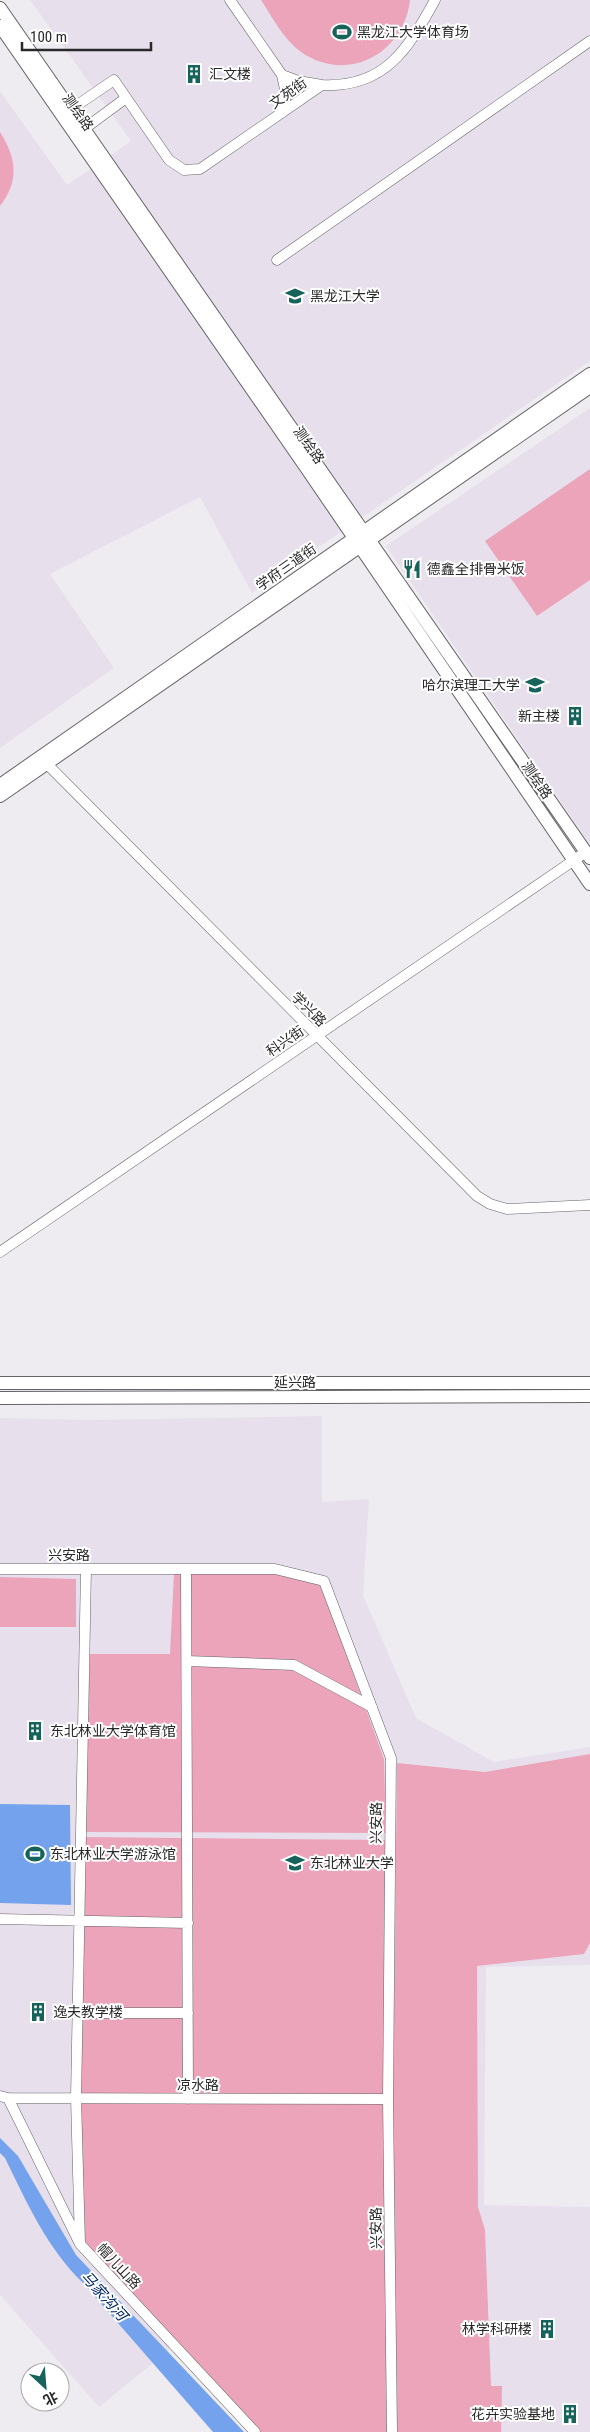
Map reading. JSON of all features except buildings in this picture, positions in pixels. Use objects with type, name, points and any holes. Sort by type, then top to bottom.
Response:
[{"type":"main road","name":"测绘路","points":[[0,8],[361,539],[590,884]]},
{"type":"main road","name":"测绘路","points":[[0,26],[361,539],[588,855]]},
{"type":"main road","name":"学府三道街","points":[[0,785],[43,760],[361,539],[590,374]]},
{"type":"main road","name":"学府三道街","points":[[361,539],[590,387]]},
{"type":"main road","name":"学府三道街","points":[[0,796],[43,760]]},
{"type":"main road","name":"延兴路","points":[[0,1383],[590,1383]]},
{"type":"main road","name":"延兴路","points":[[0,1398],[590,1396]]},
{"type":"street","points":[[230,0],[282,75],[286,94],[282,113]]},
{"type":"street","name":"文苑街","points":[[126,98],[169,160],[179,168],[191,171],[207,166],[322,85],[335,86],[367,79],[389,66],[412,40],[435,0]]},
{"type":"street","points":[[277,260],[590,41]]},
{"type":"street","points":[[282,75],[298,81],[322,85]]},
{"type":"street","points":[[70,110],[114,80],[126,98],[84,129]]},
{"type":"street","name":"学兴路","points":[[43,760],[316,1036],[484,1200],[507,1210],[590,1206]]},
{"type":"street","name":"科兴街","points":[[0,1252],[574,860],[588,855]]},
{"type":"street","name":"兴安路","points":[[0,1569],[275,1569],[324,1582],[391,1758],[388,2099],[392,2432]]},
{"type":"street","points":[[80,2244],[76,2098],[86,1569]]},
{"type":"street","points":[[186,1569],[188,2098]]},
{"type":"street","points":[[186,1661],[294,1665],[372,1707]]},
{"type":"street","points":[[0,1919],[188,1923]]},
{"type":"street","points":[[78,2013],[188,2013]]},
{"type":"street","name":"凉水路","points":[[4,2097],[388,2099]]},
{"type":"street","name":"帽儿山路","points":[[4,2097],[80,2244],[255,2432]]},
{"type":"shaded area","name":"黑龙江大学","points":[[30,0],[590,0],[590,361],[252,593],[200,497],[50,574],[114,668],[0,748],[0,91],[67,185],[131,141]]},
{"type":"shaded area","name":"黑龙江大学体育场","points":[[261,0],[410,0],[405,19],[397,35],[385,49],[371,58],[354,64],[337,65],[319,61],[295,47],[279,28]]},
{"type":"shaded area","points":[[0,132],[10,150],[14,169],[11,187],[0,206]]},
{"type":"shaded area","name":"哈尔滨理工大学","points":[[590,408],[590,845],[386,546]]},
{"type":"shaded area","points":[[590,469],[590,580],[537,616],[485,541]]},
{"type":"shaded area","name":"东北林业大学","points":[[322,1416],[322,1502],[369,1499],[363,1595],[416,1718],[494,1762],[590,1747],[590,1965],[486,1967],[484,2205],[590,2207],[590,2432],[248,2432],[170,2349],[99,2407],[70,2374],[70,2362],[59,2362],[0,2295],[0,1418],[89,1420]]},
{"type":"shaded area","points":[[273,1573],[321,1585],[384,1759],[386,1833],[84,1832],[90,1654],[170,1654],[174,1574]]},
{"type":"shaded area","points":[[0,1577],[76,1579],[76,1627],[0,1627]]},
{"type":"shaded area","points":[[590,1754],[590,1943],[584,1954],[477,1966],[478,2207],[485,2230],[491,2386],[502,2386],[501,2432],[396,2432],[393,2101],[397,1763],[485,1772]]},
{"type":"shaded area","points":[[82,1837],[386,1840],[385,2095],[81,2095]]},
{"type":"shaded area","points":[[79,2102],[385,2102],[387,2432],[260,2432],[83,2243]]},
{"type":"water","name":"东北林业大学游泳馆","points":[[0,1804],[70,1805],[71,1905],[0,1903]]},
{"type":"water","name":"马家沟河","points":[[0,2138],[18,2156],[76,2255],[244,2432],[213,2432],[70,2269],[48,2240],[21,2192],[5,2158],[0,2153]]},
{"type":"place","name":"黑龙江大学体育场","points":[[342,32]]},
{"type":"place","name":"汇文楼","points":[[194,74]]},
{"type":"place","name":"黑龙江大学","points":[[295,296]]},
{"type":"place","name":"德鑫全排骨米饭","points":[[412,569]]},
{"type":"place","name":"哈尔滨理工大学","points":[[535,685]]},
{"type":"place","name":"新主楼","points":[[575,716]]},
{"type":"place","name":"东北林业大学体育馆","points":[[35,1731]]},
{"type":"place","name":"东北林业大学游泳馆","points":[[35,1854]]},
{"type":"place","name":"东北林业大学","points":[[295,1863]]},
{"type":"place","name":"逸夫教学楼","points":[[38,2012]]},
{"type":"place","name":"林学科研楼","points":[[547,2329]]},
{"type":"place","name":"花卉实验基地","points":[[570,2414]]}]
